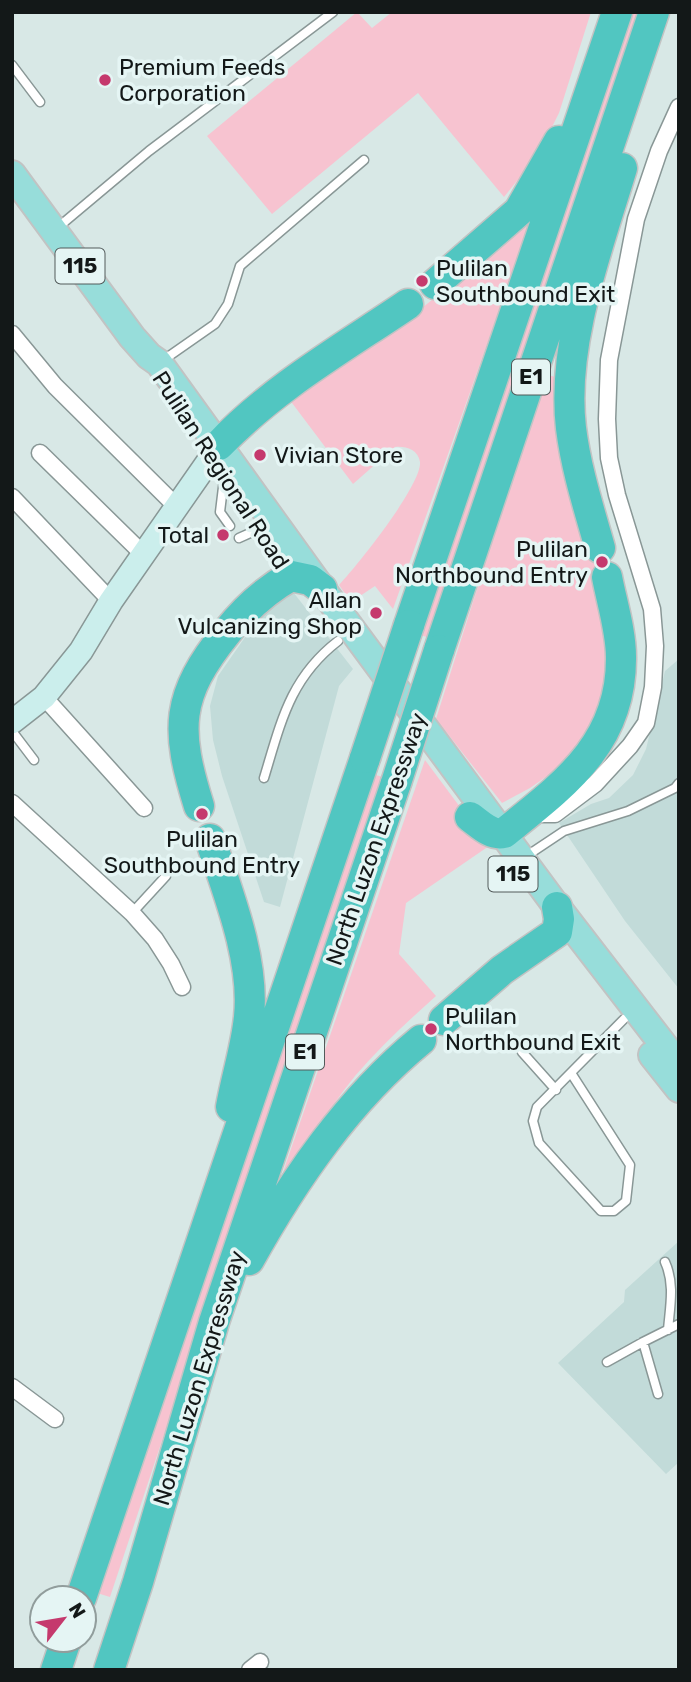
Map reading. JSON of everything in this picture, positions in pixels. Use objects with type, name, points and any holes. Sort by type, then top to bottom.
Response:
[{"type":"highway","name":"North Luzon Expressway","points":[[86,1584],[617,12]]},
{"type":"highway","name":"North Luzon Expressway","points":[[109,1670],[138,1583],[214,1322],[654,12]]},
{"type":"highway","points":[[435,284],[519,211],[572,115],[588,97]]},
{"type":"highway","points":[[600,548],[577,466],[570,427],[569,389],[574,340],[623,166],[623,104]]},
{"type":"highway","points":[[218,461],[242,421],[282,389],[408,304]]},
{"type":"highway","points":[[199,806],[185,762],[184,714],[189,692],[212,650],[232,625],[270,587],[291,576],[310,580],[322,589]]},
{"type":"highway","points":[[470,817],[491,832],[503,832],[559,788],[588,759],[604,735],[620,686],[622,654],[607,577]]},
{"type":"highway","points":[[207,1228],[250,1016],[245,958],[210,839]]},
{"type":"highway","points":[[444,1020],[557,920]]},
{"type":"highway","points":[[214,1322],[274,1215],[342,1120],[398,1059],[421,1040]]},
{"type":"main road","name":"115","points":[[12,174],[153,362]]},
{"type":"main road","name":"Pulilan Regional Road","points":[[153,362],[218,461],[322,589],[523,859],[557,920],[624,1019],[679,1089]]},
{"type":"main road","name":"Pulilan Regional Road","points":[[218,461],[249,534],[291,576],[338,641],[388,703],[470,817],[678,1063]]},
{"type":"street","points":[[528,814],[555,814],[595,784],[630,746],[646,723],[653,687],[655,646],[652,609],[617,495],[609,458],[609,360],[636,219],[659,151],[679,107]]},
{"type":"street","points":[[12,334],[55,386],[177,507]]},
{"type":"street","points":[[40,453],[143,554]]},
{"type":"street","points":[[12,722],[44,697],[81,651],[143,554],[177,507],[218,461]]},
{"type":"street","points":[[12,497],[111,601]]},
{"type":"street","points":[[44,697],[144,808]]},
{"type":"street","points":[[12,803],[132,913],[155,939],[182,987]]},
{"type":"street","points":[[12,1387],[55,1419]]},
{"type":"lane","points":[[54,231],[149,151],[333,12]]},
{"type":"lane","points":[[12,65],[40,102]]},
{"type":"lane","points":[[153,362],[215,324],[228,304],[240,266],[364,160]]},
{"type":"lane","points":[[218,461],[220,512],[230,526]]},
{"type":"lane","points":[[264,778],[279,728],[296,688],[313,663],[338,641]]},
{"type":"lane","points":[[12,731],[34,760]]},
{"type":"lane","points":[[523,859],[564,831],[628,811],[675,788],[679,783]]},
{"type":"lane","points":[[132,913],[166,876]]},
{"type":"lane","points":[[571,1073],[630,1166],[626,1201],[614,1211],[601,1211],[539,1143],[533,1121],[537,1107],[624,1019]]},
{"type":"lane","points":[[522,1052],[556,1090]]},
{"type":"lane","points":[[665,1262],[671,1275],[672,1290],[668,1330]]},
{"type":"lane","points":[[607,1362],[679,1324]]},
{"type":"lane","points":[[643,1342],[658,1394]]},
{"type":"shaded area","points":[[357,12],[372,28],[392,12],[591,12],[559,113],[538,155],[504,197],[418,93],[272,214],[207,136]]},
{"type":"shaded area","points":[[627,12],[642,12],[430,638],[420,635]]},
{"type":"shaded area","points":[[534,212],[393,609],[375,586],[351,602],[339,585],[400,506],[418,473],[419,458],[410,449],[395,447],[353,484],[283,391],[417,312],[484,258]]},
{"type":"shaded area","points":[[545,374],[562,379],[566,437],[609,613],[613,656],[593,727],[563,765],[502,803],[436,719]]},
{"type":"shaded area","points":[[290,588],[353,669],[339,686],[280,907],[264,902],[222,776],[213,740],[210,706],[218,676],[250,630]]},
{"type":"shaded area","points":[[679,659],[679,989],[625,921],[559,823],[591,804],[609,798],[633,775],[646,749],[665,671]]},
{"type":"shaded area","points":[[425,760],[489,846],[406,903],[399,954],[436,996],[374,1055],[343,1091],[272,1204]]},
{"type":"shaded area","points":[[372,774],[383,777],[110,1597],[98,1593]]},
{"type":"shaded area","points":[[679,1241],[679,1462],[666,1474],[558,1363],[624,1302],[625,1290]]},
{"type":"place","name":"Premium Feeds Corporation","points":[[105,80]]},
{"type":"place","name":"Pulilan Southbound Exit","points":[[422,281]]},
{"type":"place","name":"Vivian Store","points":[[260,455]]},
{"type":"place","name":"Total","points":[[223,535]]},
{"type":"place","name":"Pulilan Northbound Entry","points":[[602,562]]},
{"type":"place","name":"Allan Vulcanizing Shop","points":[[376,613]]},
{"type":"place","name":"Pulilan Southbound Entry","points":[[202,814]]},
{"type":"place","name":"Pulilan Northbound Exit","points":[[431,1029]]}]
